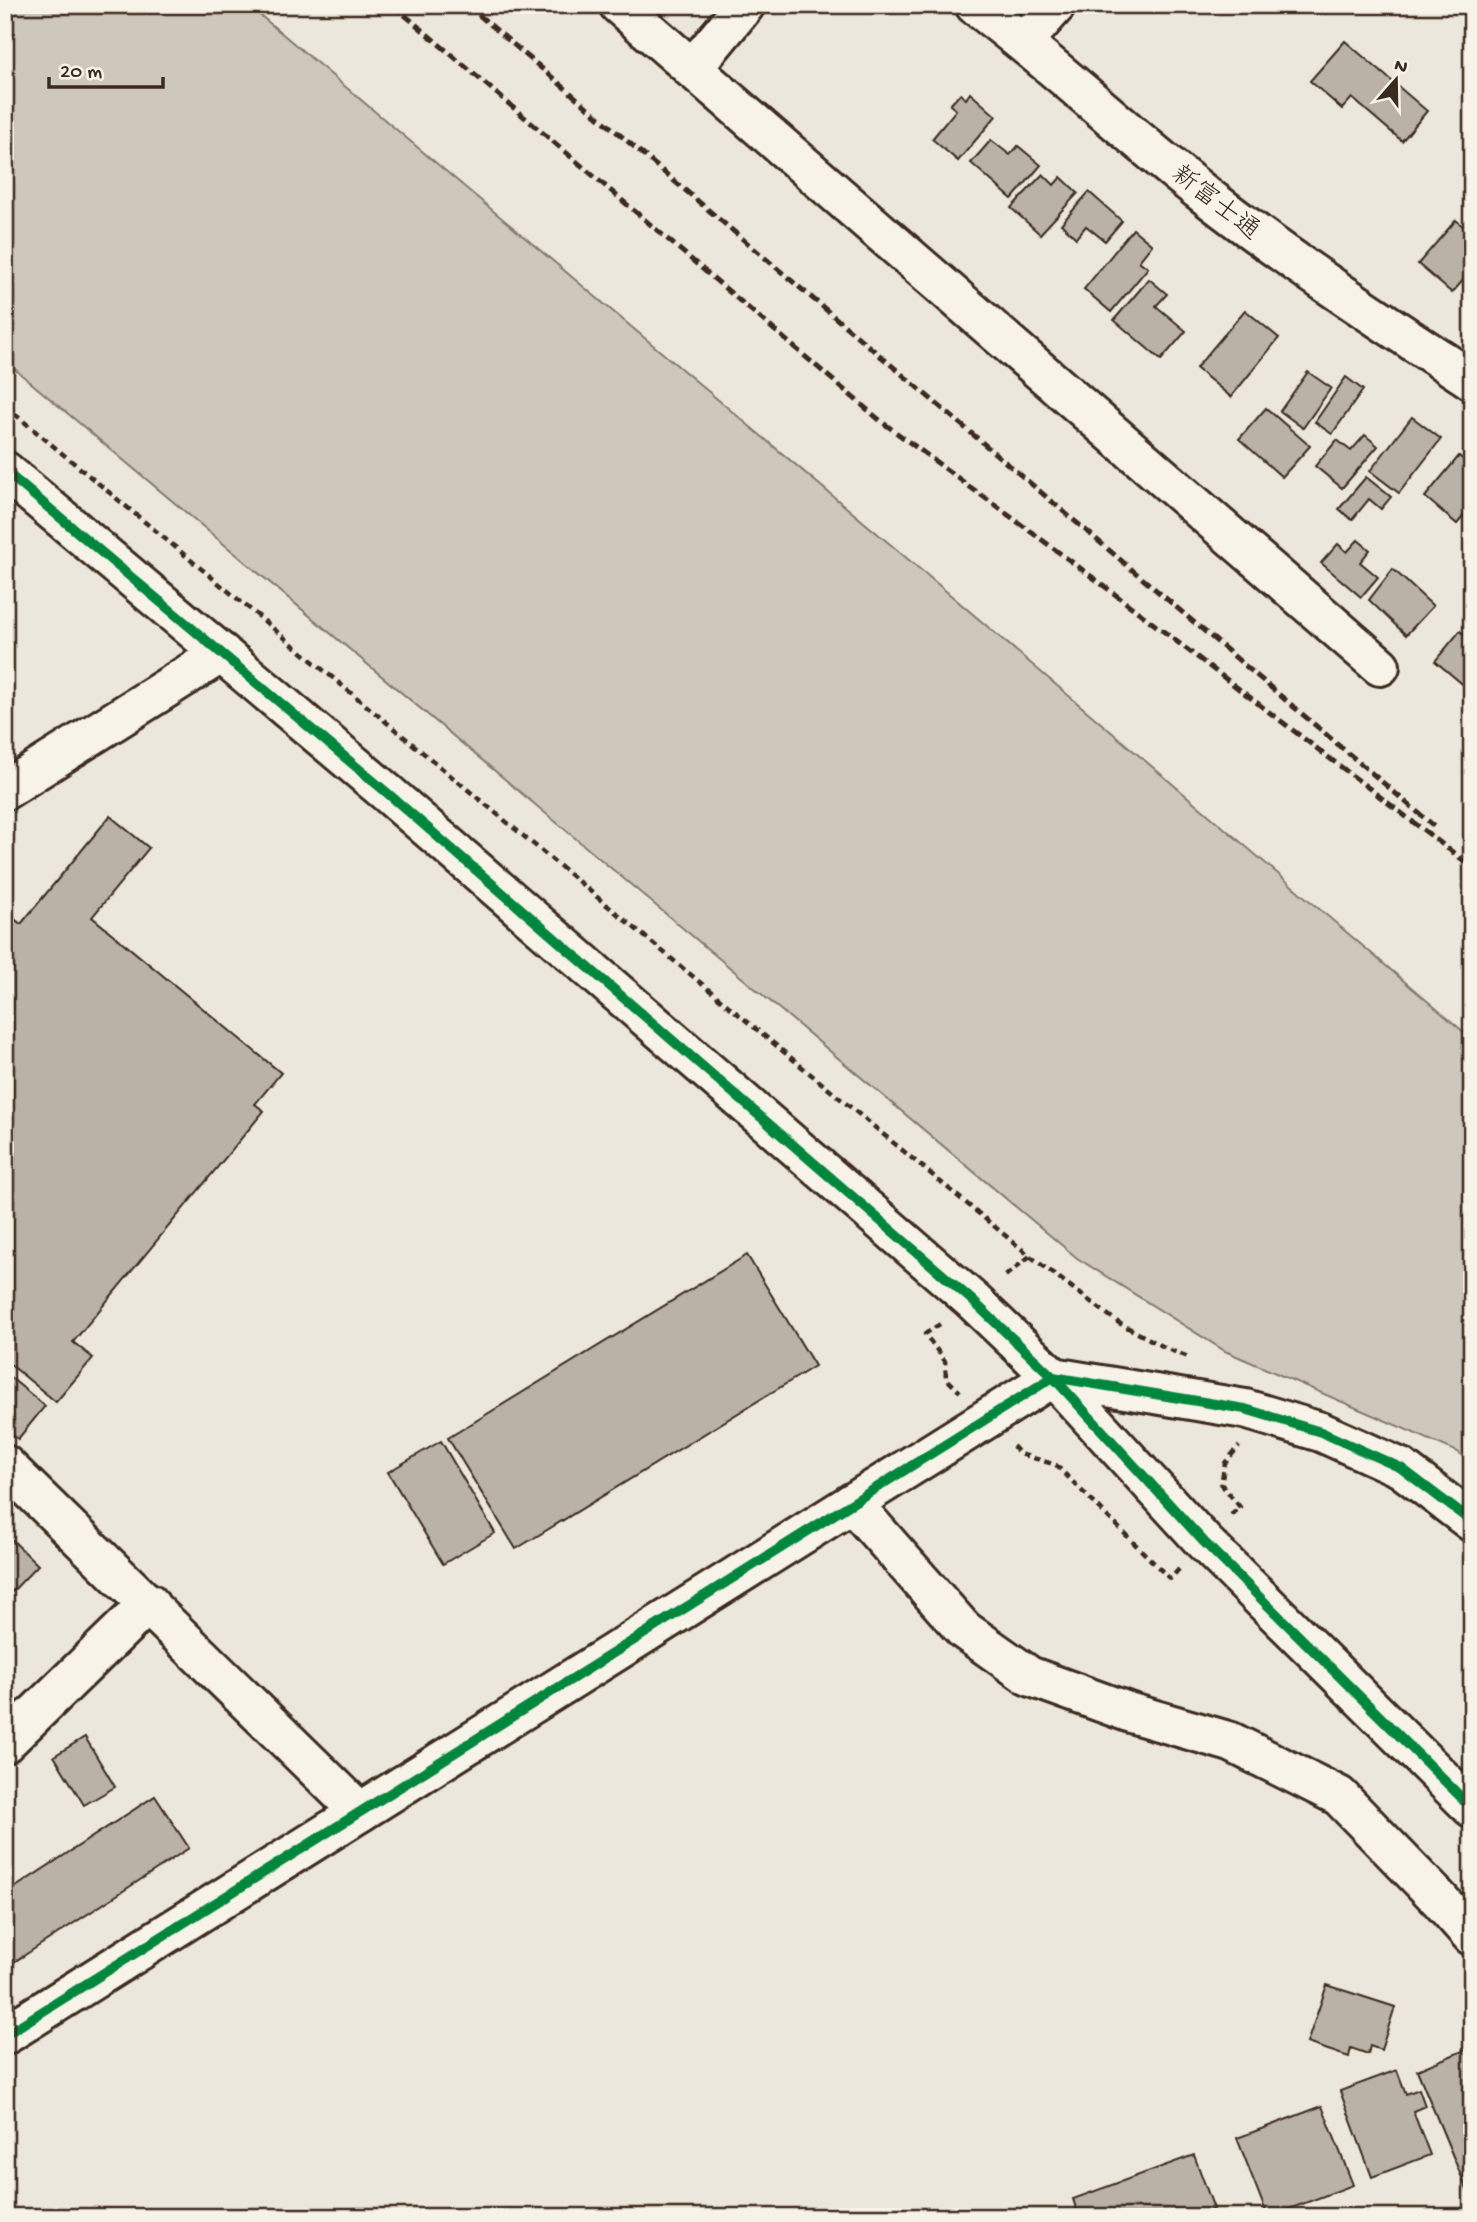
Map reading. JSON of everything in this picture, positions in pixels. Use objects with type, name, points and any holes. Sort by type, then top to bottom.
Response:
[{"type":"street","points":[[619,5],[1380,666]]},
{"type":"street","points":[[692,69],[745,5]]},
{"type":"street","name":"新富士通","points":[[975,5],[1209,198],[1363,309],[1472,380]]},
{"type":"street","points":[[1023,42],[1056,5]]},
{"type":"street","points":[[5,471],[385,790],[952,1283],[1053,1377],[1204,1542],[1472,1808]]},
{"type":"street","points":[[5,790],[222,653]]},
{"type":"street","points":[[5,2035],[1053,1377],[1245,1409],[1321,1432],[1401,1468],[1472,1522]]},
{"type":"street","points":[[5,1465],[360,1812]]},
{"type":"street","points":[[852,1503],[964,1630],[1029,1676],[1131,1713],[1231,1742],[1339,1796],[1472,1936]]},
{"type":"street","points":[[5,1743],[149,1603]]},
{"type":"path","points":[[1030,1256],[1119,1323],[1170,1350],[1196,1360]]},
{"type":"shaded area","points":[[5,5],[248,5],[934,581],[1472,1039],[1472,1465],[1458,1452],[1225,1351],[1077,1258],[5,361]]},
{"type":"building","points":[[1345,41],[1427,111],[1402,141],[1352,98],[1342,109],[1310,81]]},
{"type":"building","points":[[970,93],[996,116],[958,161],[932,139],[956,110],[950,105],[960,94],[966,99]]},
{"type":"building","points":[[991,140],[1010,155],[1018,146],[1041,165],[1012,199],[971,163]]},
{"type":"building","points":[[1043,174],[1054,185],[1061,177],[1078,193],[1040,234],[1011,208]]},
{"type":"building","points":[[1089,192],[1122,221],[1105,241],[1086,226],[1076,238],[1061,224]]},
{"type":"building","points":[[1456,220],[1472,234],[1472,270],[1452,293],[1418,264]]},
{"type":"building","points":[[1133,229],[1152,245],[1139,261],[1148,268],[1111,312],[1084,289]]},
{"type":"building","points":[[1149,279],[1167,294],[1156,306],[1186,331],[1161,360],[1114,320]]},
{"type":"building","points":[[1245,310],[1279,338],[1231,397],[1196,368]]},
{"type":"building","points":[[1308,372],[1331,388],[1303,428],[1280,411]]},
{"type":"building","points":[[1346,377],[1363,390],[1332,434],[1315,422]]},
{"type":"building","points":[[1266,408],[1310,446],[1282,477],[1239,439]]},
{"type":"building","points":[[1412,417],[1441,439],[1399,493],[1370,471]]},
{"type":"building","points":[[1365,435],[1378,446],[1342,488],[1315,466],[1337,440],[1351,451]]},
{"type":"building","points":[[1459,456],[1472,467],[1472,506],[1457,524],[1425,497]]},
{"type":"building","points":[[1366,477],[1391,497],[1381,509],[1369,499],[1352,520],[1339,509]]},
{"type":"building","points":[[1358,540],[1370,550],[1360,562],[1378,577],[1361,597],[1321,563],[1338,544],[1347,552]]},
{"type":"building","points":[[1393,569],[1433,606],[1406,635],[1369,600]]},
{"type":"building","points":[[1460,631],[1472,642],[1472,692],[1435,661]]},
{"type":"building","points":[[110,816],[149,848],[92,917],[281,1073],[255,1104],[264,1111],[73,1342],[93,1358],[56,1402],[5,1360],[5,918],[8,914],[21,924]]},
{"type":"building","points":[[747,1255],[815,1366],[516,1549],[448,1438]]},
{"type":"building","points":[[5,1373],[45,1406],[18,1439],[5,1429]]},
{"type":"building","points":[[441,1441],[495,1533],[443,1564],[388,1472]]},
{"type":"building","points":[[5,1533],[38,1565],[5,1599]]},
{"type":"building","points":[[85,1737],[115,1787],[84,1805],[54,1756]]},
{"type":"building","points":[[155,1796],[189,1848],[5,1968],[5,1894]]},
{"type":"building","points":[[1327,1985],[1395,2007],[1381,2050],[1370,2046],[1368,2054],[1351,2048],[1349,2057],[1307,2043]]},
{"type":"building","points":[[1472,2047],[1472,2202],[1417,2070]]},
{"type":"building","points":[[1397,2070],[1406,2094],[1419,2089],[1425,2106],[1413,2111],[1430,2155],[1372,2177],[1340,2091]]},
{"type":"building","points":[[1322,2106],[1353,2185],[1268,2217],[1237,2138]]},
{"type":"building","points":[[1194,2155],[1214,2209],[1192,2217],[1079,2217],[1073,2199]]},
{"type":"railway","points":[[393,5],[882,422],[1095,579],[1472,867]]},
{"type":"railway","points":[[467,5],[1434,826]]},
{"type":"cycle path","points":[[5,471],[385,791],[973,1301],[1053,1377],[1204,1542],[1472,1808]]},
{"type":"cycle path","points":[[5,2035],[1053,1377],[1245,1409],[1321,1432],[1401,1468],[1472,1522]]}]
